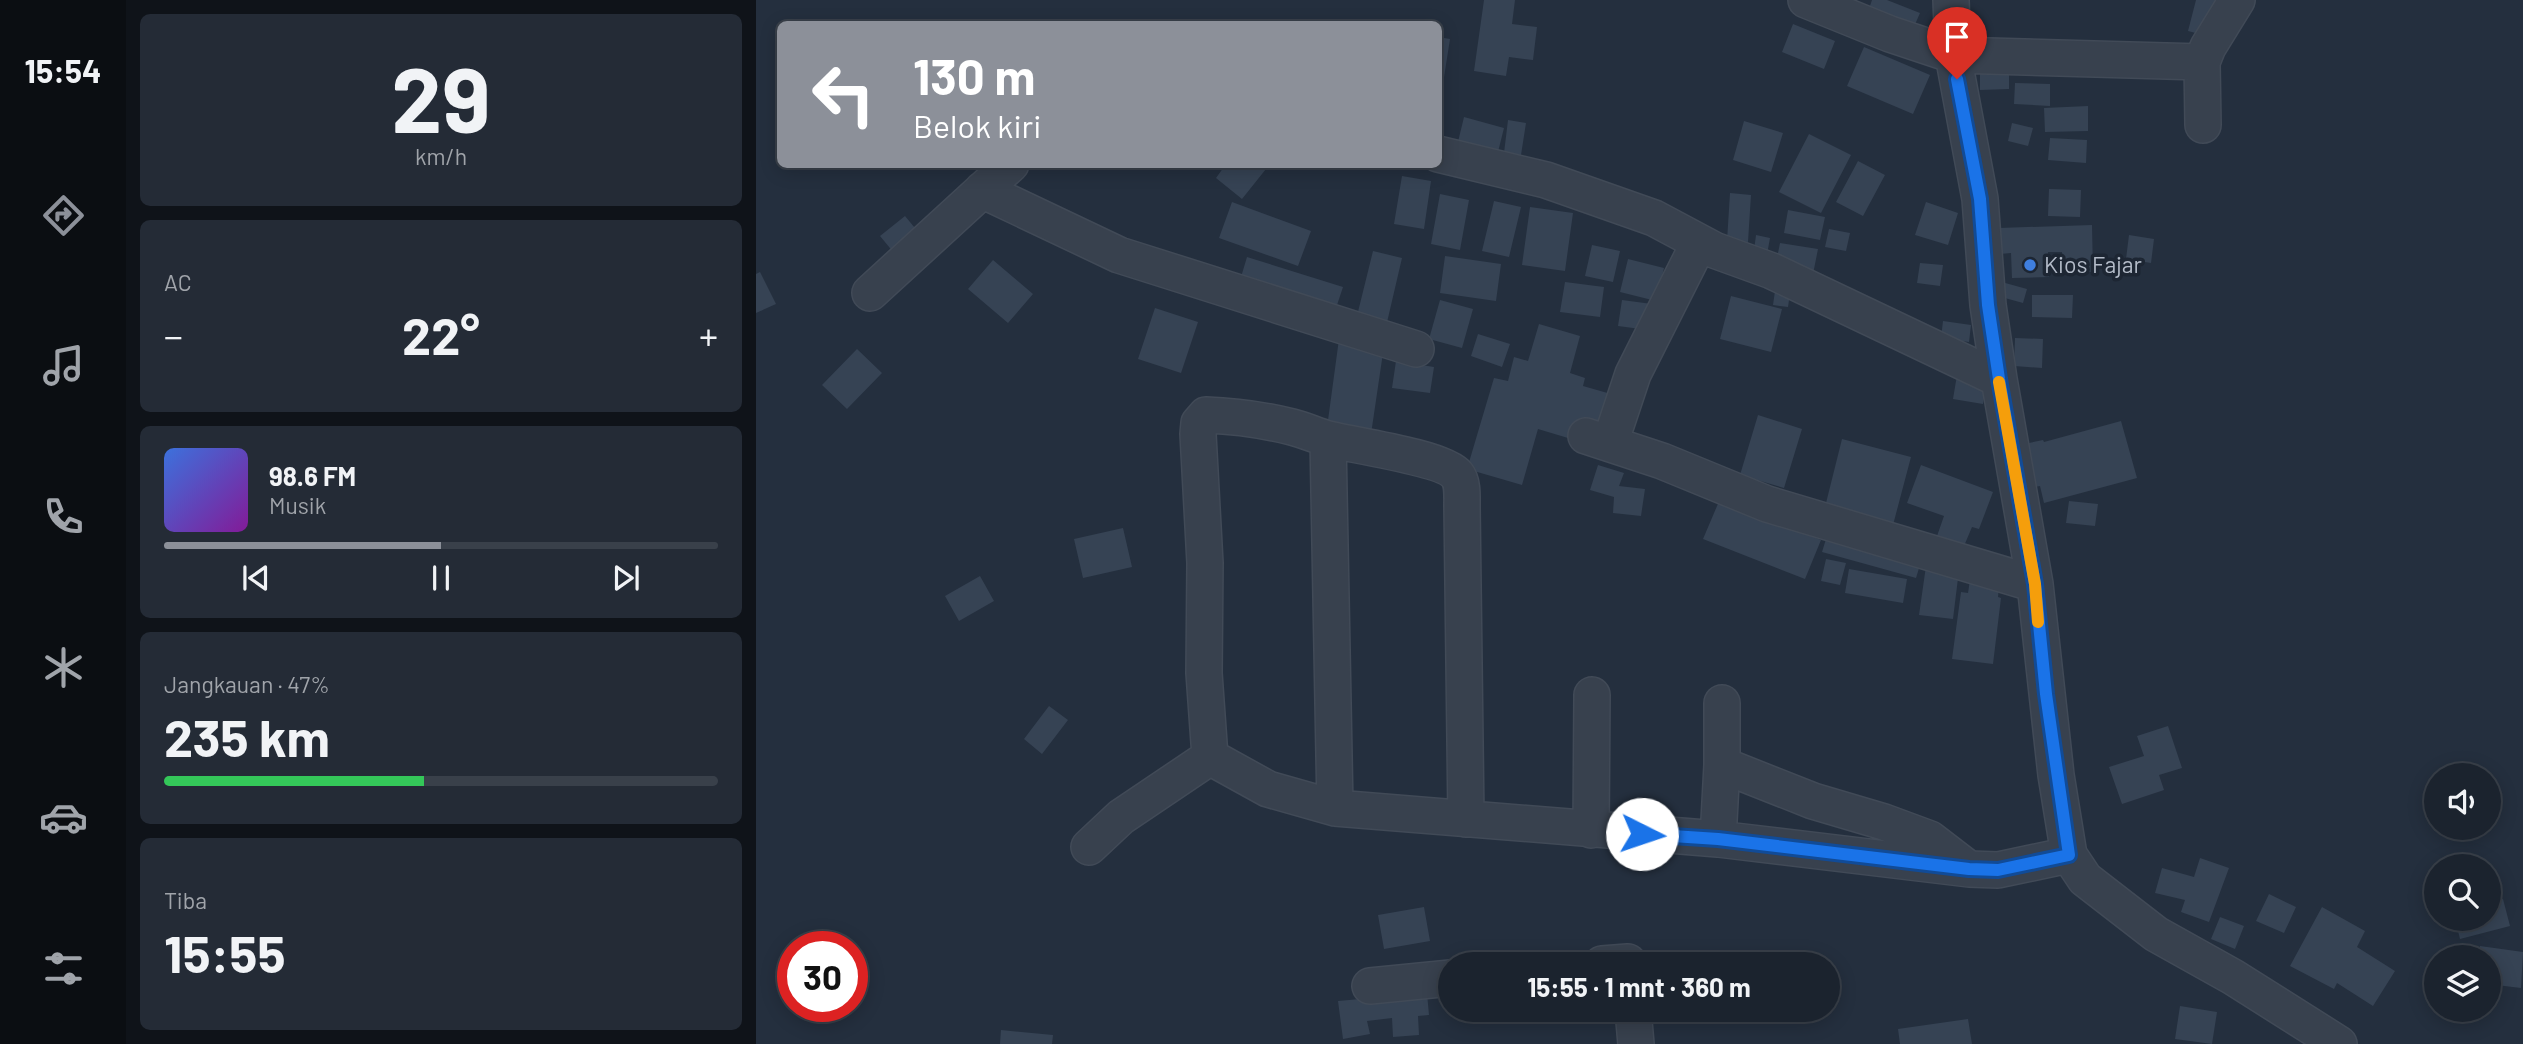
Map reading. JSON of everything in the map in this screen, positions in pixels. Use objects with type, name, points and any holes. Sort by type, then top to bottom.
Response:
[{"type":"street","points":[[1806,0],[1890,34],[1953,55],[2202,62]]},
{"type":"street","points":[[1951,0],[1953,55],[1980,199],[1988,305],[2035,584],[2051,734],[2069,855],[2085,879],[2156,934],[2233,977],[2339,1044]]},
{"type":"street","points":[[2203,125],[2202,62],[2208,47],[2237,0]]},
{"type":"street","points":[[1442,155],[1546,180],[1654,218],[1699,243],[1772,271],[1999,379]]},
{"type":"street","points":[[870,293],[1007,168]]},
{"type":"street","points":[[982,190],[1119,255],[1416,349]]},
{"type":"street","points":[[1699,243],[1598,440],[1662,461],[1767,504],[2035,584]]},
{"type":"street","points":[[1210,757],[1204,673],[1205,563],[1199,423],[1206,415],[1292,427],[1328,439],[1399,454],[1457,474],[1462,506],[1466,819]]},
{"type":"street","points":[[1328,439],[1335,808]]},
{"type":"street","points":[[1591,830],[1592,695]]},
{"type":"street","points":[[1718,839],[1722,703]]},
{"type":"street","points":[[1210,757],[1268,789],[1335,808],[1718,839],[1969,869],[1998,870],[2069,855]]},
{"type":"street","points":[[1089,847],[1121,817],[1210,757]]},
{"type":"street","points":[[1722,765],[1814,800],[1930,839],[1969,869]]},
{"type":"street","points":[[1370,986],[1438,979]]},
{"type":"street","points":[[1634,1022],[1636,1044]]},
{"type":"building","points":[[1484,0],[1515,0],[1512,24],[1537,27],[1533,60],[1509,57],[1506,76],[1474,71]]},
{"type":"building","points":[[1872,0],[1887,0],[1920,13],[1913,29],[1868,12]]},
{"type":"building","points":[[2196,0],[2221,0],[2211,37],[2188,31]]},
{"type":"building","points":[[1793,24],[1835,41],[1824,69],[1782,52]]},
{"type":"building","points":[[1442,38],[1450,39],[1442,90]]},
{"type":"building","points":[[1864,47],[1930,75],[1913,114],[1847,86]]},
{"type":"building","points":[[2009,70],[2009,89],[1980,90],[1980,71]]},
{"type":"building","points":[[2015,83],[2050,84],[2050,106],[2014,104]]},
{"type":"building","points":[[2088,106],[2088,131],[2045,132],[2044,108]]},
{"type":"building","points":[[1464,117],[1504,128],[1497,156],[1457,146]]},
{"type":"building","points":[[1508,120],[1526,123],[1521,155],[1504,153]]},
{"type":"building","points":[[1744,121],[1783,133],[1771,172],[1733,160]]},
{"type":"building","points":[[2012,123],[2033,128],[2028,146],[2008,141]]},
{"type":"building","points":[[1809,134],[1851,155],[1821,213],[1779,192]]},
{"type":"building","points":[[2050,138],[2087,140],[2086,163],[2048,160]]},
{"type":"building","points":[[1858,161],[1885,175],[1863,216],[1836,202]]},
{"type":"building","points":[[1223,168],[1267,168],[1242,199],[1216,178]]},
{"type":"building","points":[[1402,176],[1431,181],[1424,229],[1394,224]]},
{"type":"building","points":[[2049,189],[2081,190],[2080,217],[2048,216]]},
{"type":"building","points":[[1730,193],[1751,195],[1748,242],[1727,241]]},
{"type":"building","points":[[1440,194],[1469,200],[1460,250],[1431,244]]},
{"type":"building","points":[[1494,201],[1521,207],[1509,257],[1482,251]]},
{"type":"building","points":[[1232,202],[1311,231],[1298,266],[1219,238]]},
{"type":"building","points":[[1926,202],[1958,213],[1948,245],[1915,235]]},
{"type":"building","points":[[1530,207],[1573,213],[1565,271],[1522,265]]},
{"type":"building","points":[[1788,210],[1825,217],[1820,240],[1784,233]]},
{"type":"building","points":[[905,216],[924,239],[899,259],[880,236]]},
{"type":"building","points":[[2092,225],[2093,272],[2062,273],[2062,252],[2048,252],[2049,277],[2012,278],[2011,253],[2000,254],[1999,228]]},
{"type":"building","points":[[1829,229],[1850,233],[1846,251],[1825,247]]},
{"type":"building","points":[[1756,235],[1770,238],[1766,260],[1753,258]]},
{"type":"building","points":[[2129,235],[2154,239],[2151,263],[2126,259]]},
{"type":"building","points":[[1780,243],[1818,249],[1813,274],[1775,268]]},
{"type":"building","points":[[1592,245],[1620,251],[1613,282],[1585,276]]},
{"type":"building","points":[[1373,251],[1402,258],[1385,331],[1355,324]]},
{"type":"building","points":[[1445,256],[1501,264],[1496,301],[1440,293]]},
{"type":"building","points":[[1247,257],[1343,287],[1333,317],[1238,287]]},
{"type":"building","points":[[1628,259],[1664,268],[1656,301],[1620,292]]},
{"type":"building","points":[[993,260],[1033,294],[1008,323],[968,289]]},
{"type":"building","points":[[1920,263],[1943,265],[1940,286],[1917,283]]},
{"type":"building","points":[[760,272],[776,304],[756,313],[756,274]]},
{"type":"building","points":[[1998,281],[2027,289],[2023,303],[1994,295]]},
{"type":"building","points":[[1565,282],[1604,287],[1600,317],[1560,312]]},
{"type":"building","points":[[1775,291],[1790,293],[1788,307],[1773,305]]},
{"type":"building","points":[[2032,295],[2073,295],[2072,318],[2032,317]]},
{"type":"building","points":[[1731,296],[1782,309],[1771,352],[1720,339]]},
{"type":"building","points":[[1440,300],[1473,309],[1462,348],[1429,339]]},
{"type":"building","points":[[1622,300],[1652,304],[1648,330],[1618,326]]},
{"type":"building","points":[[1155,308],[1198,322],[1181,373],[1138,359]]},
{"type":"building","points":[[1943,321],[1971,325],[1969,342],[1941,338]]},
{"type":"building","points":[[1539,324],[1580,336],[1570,373],[1585,378],[1583,386],[1618,396],[1606,438],[1571,428],[1568,438],[1538,429],[1522,485],[1467,469],[1494,378],[1508,381],[1514,357],[1528,361]]},
{"type":"building","points":[[1478,334],[1510,344],[1502,367],[1471,356]]},
{"type":"building","points":[[2015,338],[2043,339],[2042,368],[2014,366]]},
{"type":"building","points":[[1339,339],[1384,346],[1370,441],[1326,435]]},
{"type":"building","points":[[857,349],[882,373],[847,409],[822,385]]},
{"type":"building","points":[[1396,361],[1434,367],[1430,393],[1392,388]]},
{"type":"building","points":[[1957,375],[1987,379],[1983,404],[1953,399]]},
{"type":"building","points":[[1758,415],[1802,429],[1784,488],[1740,475]]},
{"type":"building","points":[[2121,421],[2137,478],[2044,503],[2040,486],[2029,488],[2019,445],[2043,440],[2044,442]]},
{"type":"building","points":[[1842,439],[1911,457],[1893,525],[1825,507]]},
{"type":"building","points":[[1598,465],[1624,473],[1619,486],[1645,489],[1641,516],[1613,513],[1614,497],[1590,490]]},
{"type":"building","points":[[1921,465],[1993,492],[1979,529],[1972,527],[1964,546],[1937,536],[1944,516],[1907,503]]},
{"type":"building","points":[[1720,499],[1821,540],[1805,579],[1703,539]]},
{"type":"building","points":[[2069,501],[2098,504],[2095,526],[2066,523]]},
{"type":"building","points":[[1830,526],[1924,552],[1916,578],[1822,552]]},
{"type":"building","points":[[1123,528],[1132,567],[1083,578],[1074,539]]},
{"type":"building","points":[[1826,559],[1846,563],[1840,585],[1821,581]]},
{"type":"building","points":[[1926,566],[1959,570],[1953,619],[1919,615]]},
{"type":"building","points":[[1849,569],[1907,579],[1903,603],[1845,593]]},
{"type":"building","points":[[1971,573],[2000,577],[1998,597],[2001,598],[1993,664],[1952,659],[1961,592],[1968,593]]},
{"type":"building","points":[[980,576],[994,601],[959,621],[945,596]]},
{"type":"building","points":[[1049,706],[1068,720],[1042,754],[1024,739]]},
{"type":"building","points":[[2168,726],[2182,768],[2159,775],[2164,790],[2122,804],[2109,767],[2144,756],[2137,736]]},
{"type":"building","points":[[2200,858],[2229,868],[2209,922],[2181,912],[2185,900],[2155,893],[2162,868],[2194,877]]},
{"type":"building","points":[[2269,894],[2296,907],[2284,933],[2256,921]]},
{"type":"building","points":[[2501,900],[2510,926],[2501,928]]},
{"type":"building","points":[[1424,907],[1430,941],[1384,949],[1378,915]]},
{"type":"building","points":[[2322,907],[2365,931],[2357,947],[2395,971],[2373,1006],[2337,983],[2334,989],[2290,966]]},
{"type":"building","points":[[2220,917],[2244,926],[2235,949],[2211,939]]},
{"type":"building","points":[[2458,931],[2491,931],[2460,939]]},
{"type":"building","points":[[2501,949],[2523,952],[2521,988],[2501,986]]},
{"type":"building","points":[[1427,993],[1429,1015],[1418,1016],[1419,1035],[1393,1037],[1392,1018],[1367,1021],[1370,1034],[1343,1039],[1338,1001]]},
{"type":"building","points":[[2180,1006],[2217,1012],[2212,1044],[2175,1039]]},
{"type":"building","points":[[1968,1019],[1972,1044],[1900,1044],[1898,1029]]},
{"type":"building","points":[[1001,1030],[1053,1035],[1052,1044],[1000,1044]]},
{"type":"slow traffic","points":[[1999,382],[2035,584],[2038,622]]},
{"type":"place","name":"Kios Fajar","points":[[2030,265]]},
{"type":"route","points":[[1642,834],[1718,839],[1969,869],[1998,870],[2069,855],[2039,640],[2035,584],[1988,305],[1980,199],[1957,79]]}]
